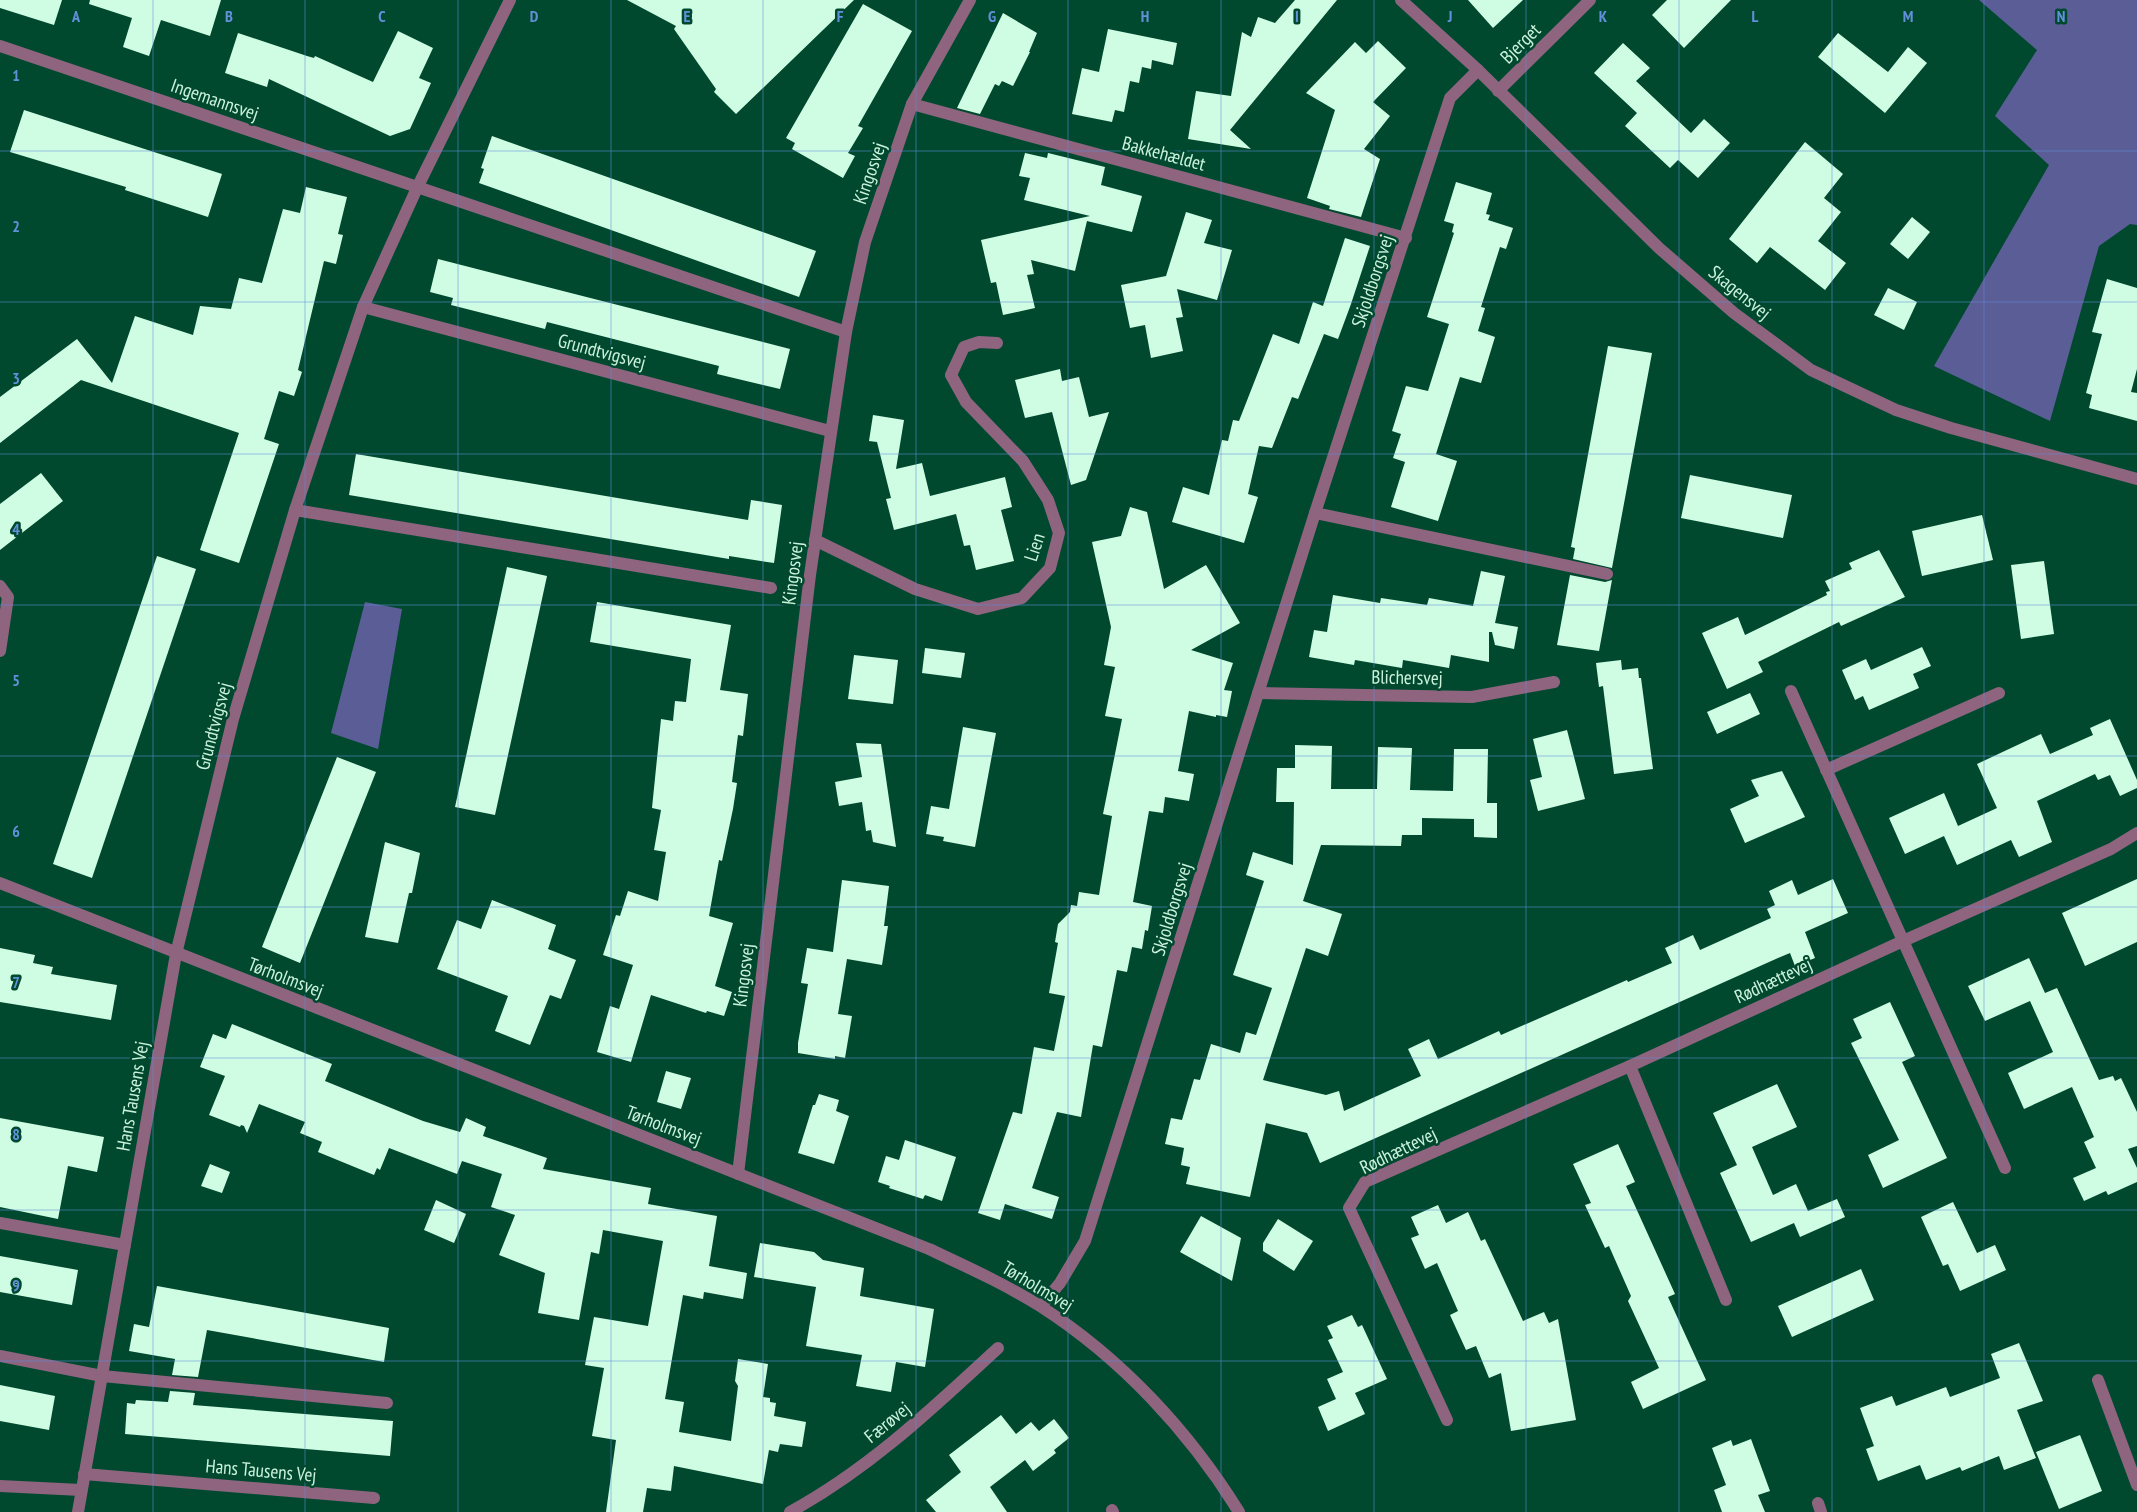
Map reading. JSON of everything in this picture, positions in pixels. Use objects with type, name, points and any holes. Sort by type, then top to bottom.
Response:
[{"type":"street","name":"Grundtvigsvej","points":[[176,954],[233,719],[295,510],[364,307],[417,188],[510,0]]},
{"type":"street","name":"Kingosvej","points":[[738,1174],[815,540],[846,332],[865,242],[912,104],[970,0]]},
{"type":"street","name":"Skagensvej","points":[[1401,0],[1478,70],[1659,248],[1734,313],[1811,370],[1896,410],[1951,428],[2137,479]]},
{"type":"street","name":"Bjerget","points":[[1498,91],[1590,0]]},
{"type":"street","name":"Ingemannsvej","points":[[0,46],[417,188]]},
{"type":"street","name":"Skjoldborgsvej","points":[[1041,1306],[1064,1277],[1085,1241],[1315,513],[1450,98],[1478,70]]},
{"type":"street","name":"Bakkehældet","points":[[912,104],[1406,238]]},
{"type":"street","points":[[417,188],[846,332]]},
{"type":"street","name":"Grundtvigsvej","points":[[364,307],[830,431]]},
{"type":"street","name":"Lien","points":[[815,540],[915,589],[978,609],[1022,598],[1050,568],[1059,533],[1048,500],[1023,461],[966,402],[952,375],[964,347],[979,342],[997,343]]},
{"type":"street","points":[[295,510],[771,588]]},
{"type":"street","points":[[1315,513],[1607,574]]},
{"type":"street","points":[[0,586],[8,597],[0,651]]},
{"type":"street","name":"Blichersvej","points":[[1258,693],[1472,697],[1554,682]]},
{"type":"street","points":[[1791,691],[2005,1168]]},
{"type":"street","points":[[1826,770],[1999,693]]},
{"type":"street","name":"Rødhættevej","points":[[1447,1420],[1349,1208],[1365,1182],[1630,1066],[1903,941],[2111,849],[2137,833]]},
{"type":"street","name":"Tørholmsvej","points":[[0,883],[929,1250],[999,1282],[1041,1306],[1084,1337],[1145,1391],[1198,1453],[1221,1483],[1239,1512]]},
{"type":"street","name":"Hans Tausens Vej","points":[[78,1512],[176,954]]},
{"type":"street","points":[[1630,1066],[1726,1300]]},
{"type":"street","points":[[0,1223],[125,1245]]},
{"type":"street","name":"Færøvej","points":[[790,1512],[823,1494],[909,1431],[998,1348]]},
{"type":"street","points":[[0,1356],[102,1376],[387,1403]]},
{"type":"street","points":[[2098,1380],[2137,1485]]},
{"type":"street","name":"Hans Tausens Vej","points":[[84,1474],[374,1498]]},
{"type":"street","points":[[0,1486],[82,1490]]},
{"type":"shaded area","points":[[1979,0],[2137,0],[2137,225],[2130,224],[2099,246],[2050,421],[1934,366],[2049,165],[1995,116],[2037,50]]},
{"type":"shaded area","points":[[365,602],[402,609],[378,749],[331,733]]},
{"type":"building","points":[[0,0],[62,0],[54,25],[0,8]]},
{"type":"building","points":[[90,0],[221,0],[210,36],[161,20],[149,56],[123,47],[132,18],[89,4]]},
{"type":"building","points":[[627,0],[854,0],[736,114],[714,92],[716,89],[674,29],[676,26]]},
{"type":"building","points":[[1295,0],[1337,0],[1230,130],[1251,149],[1188,139],[1196,91],[1231,96],[1242,32],[1251,37],[1258,17],[1275,23]]},
{"type":"building","points":[[1468,0],[1523,0],[1493,28]]},
{"type":"building","points":[[1667,0],[1731,0],[1684,48],[1652,15]]},
{"type":"building","points":[[863,4],[912,31],[858,126],[863,128],[848,153],[855,156],[843,178],[792,149],[795,143],[786,138]]},
{"type":"building","points":[[1003,13],[1037,33],[1030,52],[1013,86],[1002,81],[999,86],[995,84],[980,114],[957,108]]},
{"type":"building","points":[[1108,29],[1177,43],[1173,65],[1152,60],[1151,69],[1142,67],[1139,83],[1130,81],[1124,112],[1115,110],[1112,122],[1072,114],[1082,68],[1099,72]]},
{"type":"building","points":[[398,31],[433,48],[419,78],[431,83],[410,129],[390,136],[269,79],[267,87],[225,73],[238,33],[307,56],[314,58],[315,56],[373,82]]},
{"type":"building","points":[[1838,33],[1888,72],[1908,47],[1927,63],[1885,113],[1818,57]]},
{"type":"building","points":[[1378,41],[1406,68],[1373,102],[1390,116],[1364,149],[1380,159],[1361,217],[1329,209],[1330,206],[1307,198],[1335,110],[1306,93],[1355,42],[1366,53]]},
{"type":"building","points":[[1623,43],[1650,68],[1636,81],[1691,133],[1704,119],[1730,143],[1698,178],[1678,160],[1670,168],[1625,126],[1637,113],[1594,73]]},
{"type":"building","points":[[24,110],[222,174],[208,217],[125,190],[126,187],[10,152]]},
{"type":"building","points":[[492,136],[816,251],[799,297],[479,183],[484,169],[481,168]]},
{"type":"building","points":[[1805,142],[1843,174],[1824,198],[1841,212],[1818,241],[1846,263],[1825,290],[1770,247],[1757,263],[1729,239]]},
{"type":"building","points":[[1025,153],[1047,158],[1048,153],[1105,167],[1101,185],[1142,196],[1132,232],[1087,221],[1075,271],[1031,260],[1034,274],[1027,275],[1035,308],[1003,315],[996,282],[991,283],[981,240],[1090,216],[1024,200],[1030,178],[1019,176]]},
{"type":"building","points":[[1456,182],[1492,193],[1486,214],[1490,215],[1488,220],[1513,228],[1506,249],[1500,247],[1481,307],[1485,308],[1478,331],[1495,337],[1481,383],[1460,377],[1436,454],[1457,461],[1438,521],[1391,507],[1405,462],[1393,458],[1401,434],[1392,431],[1406,386],[1428,391],[1449,324],[1427,317],[1454,233],[1452,232],[1454,224],[1444,221]]},
{"type":"building","points":[[306,187],[347,197],[338,234],[343,235],[336,264],[324,261],[298,370],[302,372],[294,396],[279,391],[264,439],[279,444],[239,563],[200,550],[239,433],[81,380],[0,443],[0,397],[77,339],[112,383],[135,316],[193,335],[200,306],[231,309],[239,278],[262,283],[283,209],[300,213]]},
{"type":"building","points":[[1186,212],[1212,220],[1204,243],[1232,250],[1217,300],[1177,289],[1183,317],[1176,318],[1183,351],[1151,358],[1145,325],[1130,328],[1121,285],[1166,276]]},
{"type":"building","points":[[1912,217],[1930,232],[1908,259],[1890,244]]},
{"type":"building","points":[[1345,238],[1370,246],[1351,304],[1338,339],[1324,334],[1298,399],[1292,397],[1272,448],[1259,446],[1248,494],[1258,497],[1244,543],[1172,522],[1183,487],[1209,495],[1222,440],[1228,441],[1233,420],[1239,421],[1273,334],[1299,344],[1313,302],[1323,306]]},
{"type":"building","points":[[438,259],[790,349],[780,389],[717,374],[719,366],[547,322],[545,329],[451,305],[453,298],[430,292]]},
{"type":"building","points":[[2107,279],[2137,288],[2137,369],[2131,392],[2137,393],[2137,421],[2089,408],[2092,395],[2086,393],[2102,334],[2092,332]]},
{"type":"building","points":[[1888,288],[1917,302],[1904,330],[1874,315]]},
{"type":"building","points":[[1608,346],[1652,353],[1612,568],[1573,559],[1575,548],[1571,547]]},
{"type":"building","points":[[1060,369],[1062,381],[1079,377],[1089,417],[1109,412],[1086,480],[1071,485],[1052,412],[1025,418],[1015,380]]},
{"type":"building","points":[[873,415],[904,420],[896,469],[922,463],[930,496],[1005,477],[1012,507],[1001,510],[1014,561],[976,570],[970,545],[964,546],[956,514],[894,530],[886,499],[891,498],[877,442],[869,441]]},
{"type":"building","points":[[356,454],[748,520],[751,500],[782,505],[774,563],[729,556],[729,559],[349,495]]},
{"type":"building","points":[[41,473],[63,501],[0,550],[0,504]]},
{"type":"building","points":[[1690,475],[1792,495],[1783,538],[1681,518]]},
{"type":"building","points":[[1130,507],[1147,512],[1164,589],[1206,565],[1240,623],[1191,650],[1233,663],[1224,690],[1232,691],[1227,717],[1216,715],[1216,717],[1189,711],[1178,771],[1194,774],[1189,801],[1165,797],[1163,813],[1149,811],[1133,902],[1152,906],[1148,931],[1145,930],[1142,949],[1132,947],[1127,972],[1117,970],[1102,1047],[1093,1045],[1081,1117],[1057,1112],[1032,1188],[1059,1197],[1052,1219],[1005,1204],[1000,1220],[978,1213],[1013,1112],[1022,1114],[1034,1047],[1054,1051],[1065,996],[1049,993],[1058,943],[1055,942],[1058,924],[1070,912],[1071,905],[1077,906],[1079,892],[1099,895],[1112,816],[1103,814],[1122,719],[1105,716],[1115,667],[1104,665],[1111,627],[1092,542],[1121,536]]},
{"type":"building","points":[[1982,515],[1993,560],[1922,576],[1912,531]]},
{"type":"building","points":[[1879,550],[1905,597],[1841,626],[1839,622],[1758,662],[1763,672],[1727,689],[1702,633],[1738,617],[1745,635],[1827,595],[1826,592],[1830,591],[1825,581],[1852,569],[1849,563]]},
{"type":"building","points":[[157,556],[196,569],[92,878],[53,864]]},
{"type":"building","points":[[2044,561],[2054,634],[2021,639],[2011,565]]},
{"type":"building","points":[[507,567],[547,576],[495,815],[455,807]]},
{"type":"building","points":[[1481,571],[1505,576],[1495,623],[1518,627],[1514,649],[1495,645],[1492,632],[1489,632],[1489,662],[1451,655],[1449,668],[1403,660],[1402,668],[1355,660],[1354,665],[1309,657],[1314,630],[1327,632],[1333,595],[1380,603],[1381,598],[1427,605],[1429,598],[1473,606]]},
{"type":"building","points":[[1570,575],[1605,582],[1612,580],[1599,651],[1557,645]]},
{"type":"building","points":[[597,602],[731,625],[720,690],[748,694],[743,736],[738,735],[732,782],[737,783],[733,809],[722,861],[719,860],[709,916],[733,923],[715,986],[732,992],[724,1016],[707,1011],[706,1013],[651,995],[631,1062],[597,1052],[610,1006],[619,1009],[633,965],[603,955],[616,915],[620,916],[628,891],[658,901],[666,852],[654,850],[661,810],[652,808],[661,719],[673,721],[675,701],[686,702],[691,659],[590,642]]},
{"type":"building","points":[[1922,647],[1931,666],[1913,674],[1919,688],[1869,710],[1863,696],[1855,700],[1842,670],[1866,659],[1871,670]]},
{"type":"building","points":[[925,648],[965,653],[961,678],[922,673]]},
{"type":"building","points":[[854,655],[898,660],[893,704],[848,699]]},
{"type":"building","points":[[1621,660],[1622,670],[1638,668],[1639,678],[1641,678],[1653,769],[1614,774],[1603,686],[1599,687],[1596,663]]},
{"type":"building","points":[[1750,693],[1760,714],[1717,734],[1707,712]]},
{"type":"building","points":[[2110,719],[2137,780],[2137,788],[2120,796],[2110,775],[2098,780],[2095,774],[2037,801],[2052,842],[2019,857],[2011,840],[1957,865],[1944,836],[1905,854],[1889,818],[1944,793],[1958,826],[1997,808],[1977,764],[2041,734],[2050,754],[2093,735],[2090,728]]},
{"type":"building","points":[[963,727],[996,733],[975,847],[943,841],[944,837],[926,834],[931,806],[949,809]]},
{"type":"building","points":[[1567,730],[1585,799],[1538,811],[1530,780],[1542,777],[1533,739]]},
{"type":"building","points":[[856,743],[881,744],[896,847],[873,842],[871,830],[866,831],[862,802],[839,806],[835,782],[862,777]]},
{"type":"building","points":[[1295,745],[1332,746],[1331,789],[1377,789],[1378,747],[1412,748],[1410,790],[1453,791],[1454,749],[1488,749],[1487,803],[1497,803],[1497,838],[1474,837],[1474,819],[1422,818],[1422,835],[1402,835],[1401,846],[1321,845],[1303,901],[1342,914],[1328,956],[1306,948],[1263,1080],[1326,1095],[1339,1091],[1344,1111],[1421,1076],[1408,1049],[1429,1039],[1438,1059],[1499,1031],[1501,1035],[1627,980],[1628,982],[1672,963],[1665,948],[1693,935],[1700,950],[1771,918],[1767,909],[1775,905],[1769,891],[1792,880],[1798,895],[1833,879],[1848,913],[1805,932],[1815,958],[1795,966],[1790,953],[1320,1163],[1307,1133],[1266,1123],[1250,1197],[1186,1184],[1190,1167],[1181,1165],[1184,1148],[1165,1144],[1171,1118],[1182,1120],[1194,1079],[1200,1080],[1211,1044],[1240,1053],[1246,1032],[1256,1035],[1272,988],[1233,975],[1264,881],[1246,875],[1253,852],[1293,865],[1294,802],[1276,802],[1277,768],[1295,768]]},
{"type":"building","points":[[337,757],[376,772],[300,963],[262,947]]},
{"type":"building","points":[[1782,771],[1805,817],[1745,843],[1730,809],[1759,796],[1751,780]]},
{"type":"building","points":[[385,842],[420,853],[412,893],[409,893],[398,943],[365,937]]},
{"type":"building","points":[[2137,879],[2137,942],[2085,966],[2062,913]]},
{"type":"building","points":[[842,880],[889,886],[884,926],[888,926],[882,965],[847,959],[838,1014],[852,1016],[845,1058],[835,1056],[835,1059],[798,1053],[798,1043],[808,984],[801,983],[807,948],[833,952]]},
{"type":"building","points":[[492,900],[556,925],[548,949],[576,960],[561,999],[550,995],[530,1045],[495,1031],[508,996],[437,969],[457,920],[481,929]]},
{"type":"building","points":[[0,948],[35,955],[33,963],[53,967],[51,974],[117,985],[111,1020],[0,1002]]},
{"type":"building","points":[[2029,958],[2045,993],[2057,988],[2099,1080],[2113,1076],[2115,1081],[2121,1078],[2137,1112],[2137,1146],[2128,1149],[2137,1168],[2137,1182],[2108,1195],[2106,1191],[2084,1201],[2073,1178],[2096,1168],[2084,1142],[2094,1137],[2072,1087],[2024,1109],[2008,1073],[2053,1052],[2030,1001],[1985,1021],[1968,986]]},
{"type":"building","points":[[1890,1002],[1915,1056],[1902,1062],[1947,1158],[1883,1188],[1868,1155],[1899,1140],[1851,1043],[1862,1038],[1853,1019]]},
{"type":"building","points":[[232,1024],[332,1064],[325,1081],[423,1121],[460,1132],[466,1118],[486,1127],[483,1136],[547,1158],[543,1169],[651,1188],[648,1204],[717,1216],[709,1266],[747,1273],[743,1299],[704,1292],[703,1299],[683,1295],[665,1399],[684,1402],[679,1432],[731,1441],[738,1386],[735,1381],[738,1359],[768,1364],[763,1397],[770,1398],[770,1402],[776,1403],[774,1416],[806,1422],[802,1447],[780,1444],[778,1452],[769,1450],[763,1484],[674,1466],[671,1491],[647,1488],[643,1512],[606,1512],[616,1440],[592,1436],[604,1368],[585,1365],[594,1317],[648,1326],[663,1241],[603,1230],[599,1254],[591,1252],[579,1320],[538,1313],[545,1273],[499,1255],[515,1215],[491,1207],[502,1174],[462,1161],[457,1174],[389,1148],[380,1170],[377,1168],[374,1175],[318,1152],[322,1142],[300,1133],[305,1122],[259,1104],[247,1133],[244,1126],[241,1125],[240,1127],[209,1115],[225,1076],[200,1067],[213,1034],[226,1039]]},
{"type":"building","points":[[666,1071],[691,1078],[681,1109],[657,1102]]},
{"type":"building","points":[[1777,1084],[1797,1127],[1752,1147],[1773,1195],[1796,1184],[1808,1211],[1837,1199],[1845,1217],[1800,1237],[1794,1223],[1751,1242],[1720,1173],[1737,1165],[1713,1113]]},
{"type":"building","points":[[819,1094],[839,1100],[836,1111],[849,1116],[834,1164],[798,1153],[813,1105],[815,1105]]},
{"type":"building","points":[[0,1118],[104,1137],[97,1172],[68,1166],[58,1219],[0,1207]]},
{"type":"building","points":[[905,1140],[956,1157],[942,1201],[925,1195],[923,1199],[889,1188],[890,1186],[878,1182],[886,1156],[899,1160]]},
{"type":"building","points":[[1618,1144],[1635,1182],[1626,1186],[1675,1294],[1668,1297],[1706,1380],[1643,1409],[1631,1382],[1659,1368],[1628,1301],[1631,1296],[1609,1246],[1605,1248],[1585,1205],[1591,1203],[1573,1164]]},
{"type":"building","points":[[210,1164],[230,1172],[222,1193],[201,1186]]},
{"type":"building","points":[[436,1200],[466,1214],[454,1243],[424,1230]]},
{"type":"building","points":[[1953,1202],[1977,1253],[1995,1245],[2006,1270],[1960,1291],[1948,1264],[1943,1266],[1921,1217]]},
{"type":"building","points":[[1438,1205],[1446,1223],[1468,1212],[1481,1241],[1485,1239],[1523,1321],[1544,1312],[1549,1323],[1558,1319],[1576,1420],[1511,1431],[1501,1373],[1489,1378],[1476,1346],[1466,1350],[1450,1315],[1458,1311],[1437,1263],[1425,1269],[1411,1238],[1419,1235],[1411,1217]]},
{"type":"building","points":[[1201,1216],[1241,1238],[1232,1281],[1180,1252]]},
{"type":"building","points":[[1278,1219],[1313,1241],[1294,1271],[1263,1251],[1263,1243]]},
{"type":"building","points":[[760,1243],[814,1252],[823,1260],[864,1268],[860,1296],[934,1309],[925,1367],[896,1362],[891,1392],[856,1386],[862,1355],[806,1346],[816,1287],[754,1277]]},
{"type":"building","points":[[0,1256],[78,1270],[72,1305],[0,1292]]},
{"type":"building","points":[[1861,1269],[1874,1300],[1792,1337],[1778,1306]]},
{"type":"building","points":[[157,1286],[389,1328],[384,1362],[207,1330],[198,1377],[172,1375],[175,1359],[129,1351],[134,1324],[149,1327]]},
{"type":"building","points":[[1352,1315],[1358,1327],[1362,1325],[1387,1379],[1355,1393],[1365,1414],[1328,1431],[1318,1407],[1336,1399],[1327,1379],[1343,1372],[1328,1340],[1333,1338],[1327,1326]]},
{"type":"building","points":[[2019,1343],[2043,1401],[2017,1410],[2036,1458],[2004,1470],[1999,1456],[1962,1471],[1960,1467],[1926,1480],[1920,1465],[1878,1481],[1866,1449],[1874,1446],[1860,1408],[1892,1396],[1896,1406],[1946,1387],[1950,1397],[2000,1378],[1991,1354]]},
{"type":"building","points":[[0,1385],[55,1396],[49,1430],[0,1421]]},
{"type":"building","points":[[170,1391],[195,1393],[193,1405],[393,1421],[390,1456],[125,1434],[127,1403],[135,1404],[136,1400],[168,1402]]},
{"type":"building","points":[[1001,1415],[1016,1434],[1031,1422],[1039,1431],[1054,1419],[1069,1438],[1054,1450],[1056,1453],[1033,1471],[1025,1460],[990,1487],[1007,1512],[936,1512],[926,1500],[961,1472],[949,1455]]},
{"type":"building","points":[[2080,1435],[2102,1491],[2059,1509],[2036,1452]]},
{"type":"building","points":[[1751,1439],[1770,1491],[1758,1495],[1765,1512],[1722,1512],[1714,1490],[1726,1485],[1712,1448],[1731,1440],[1733,1446]]}]
